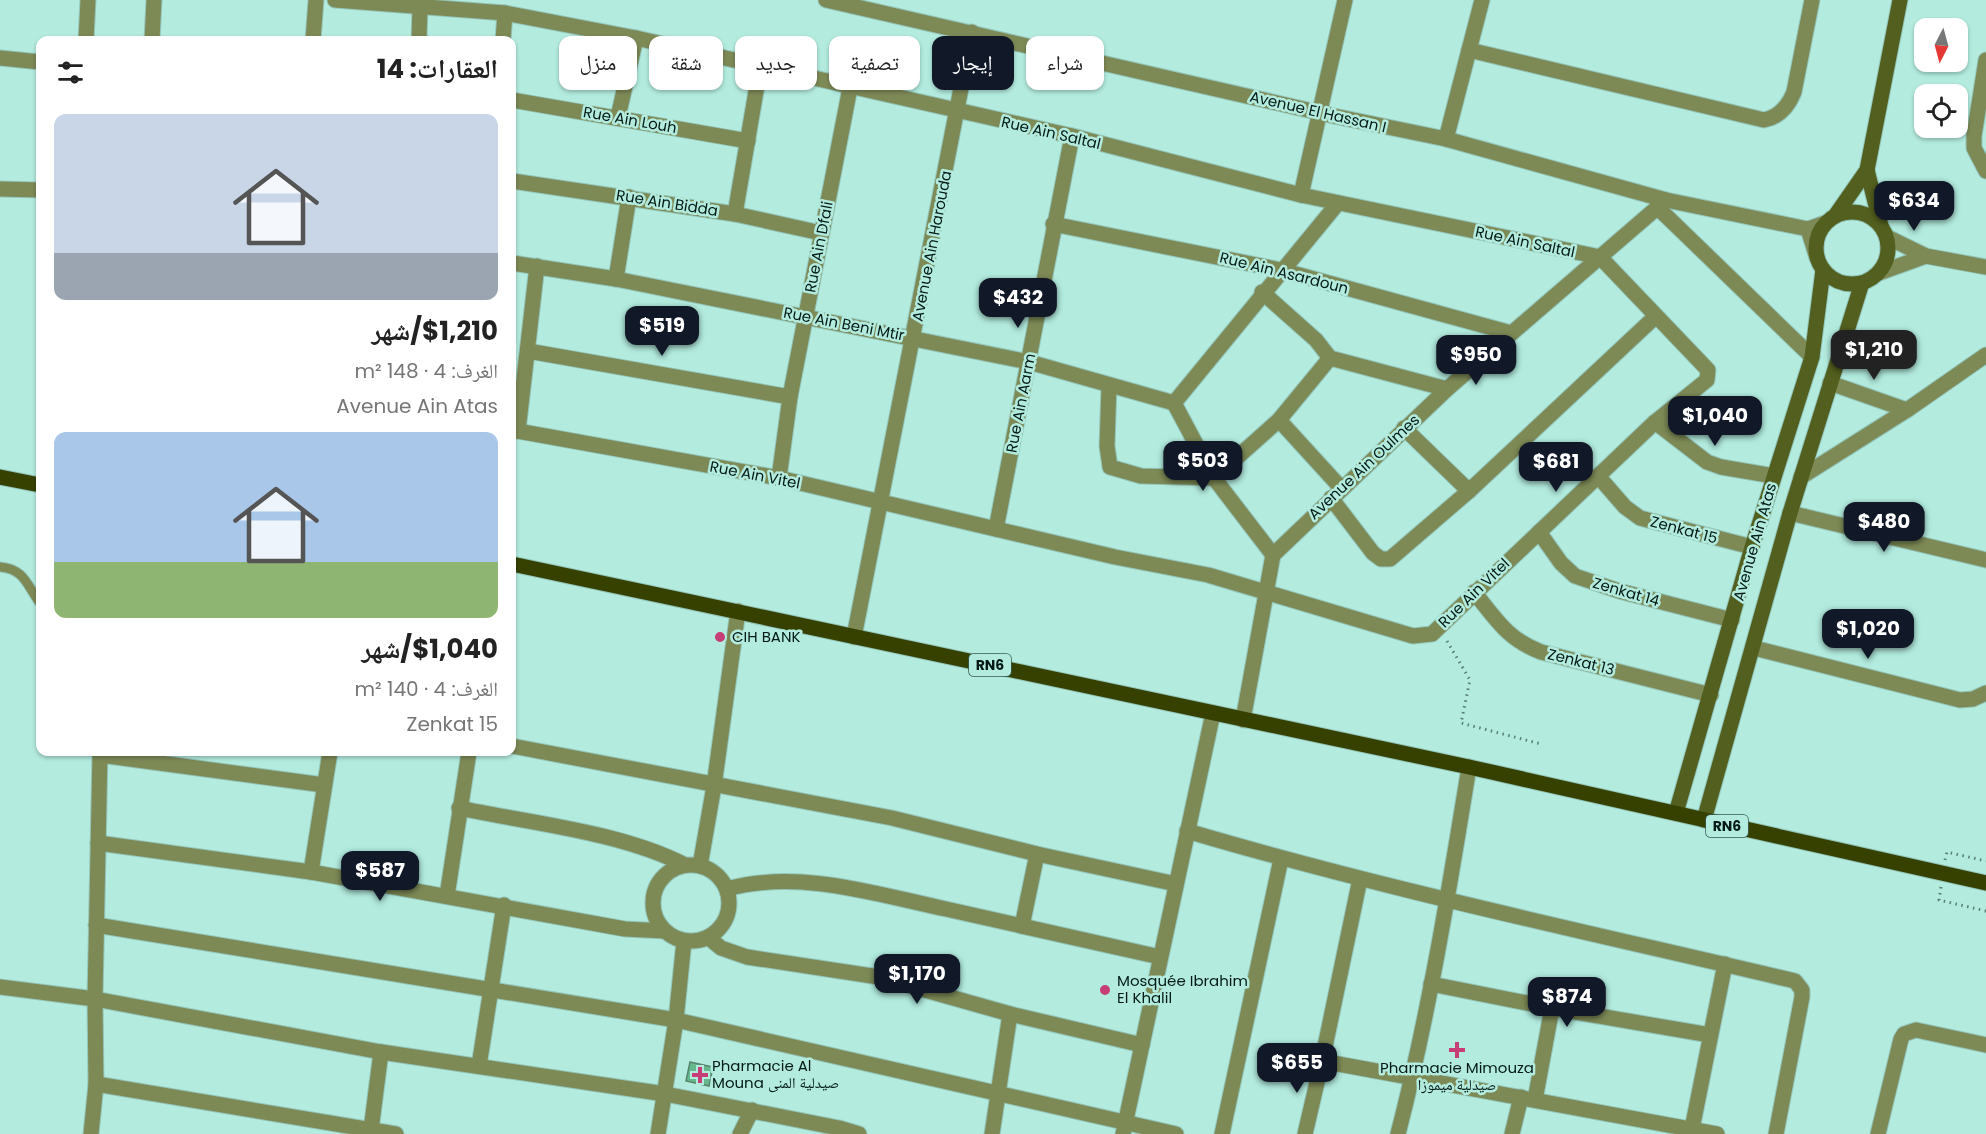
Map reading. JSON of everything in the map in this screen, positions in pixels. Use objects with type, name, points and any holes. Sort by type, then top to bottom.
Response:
[{"type":"main road","points":[[0,477],[36,484]]},
{"type":"main road","name":"RN6","points":[[516,565],[738,610],[854,637],[1469,767],[1986,883]]},
{"type":"street","points":[[86,36],[88,0]]},
{"type":"street","points":[[152,36],[154,0]]},
{"type":"street","points":[[314,36],[316,0]]},
{"type":"street","name":"Rue Ain Saltal","points":[[335,0],[505,13],[626,36]]},
{"type":"street","name":"Avenue El Hassan I","points":[[826,0],[1318,113],[1446,139],[1661,203],[1808,229]]},
{"type":"street","points":[[1301,195],[1345,0]]},
{"type":"street","points":[[1446,139],[1482,0]]},
{"type":"street","points":[[1469,50],[1764,120],[1775,118],[1791,101],[1812,0]]},
{"type":"street","points":[[1820,264],[1816,246],[1818,234],[1867,170],[1900,0]]},
{"type":"street","points":[[418,36],[420,8]]},
{"type":"street","points":[[503,36],[505,13]]},
{"type":"street","name":"Avenue Ain Harouda","points":[[854,637],[972,32]]},
{"type":"street","name":"Rue Ain Saltal","points":[[637,38],[735,62]]},
{"type":"street","points":[[0,58],[36,62]]},
{"type":"street","points":[[1986,60],[1974,148],[1986,171]]},
{"type":"street","points":[[618,117],[624,90]]},
{"type":"street","points":[[735,214],[756,90]]},
{"type":"street","name":"Rue Ain Dfali","points":[[779,478],[790,396],[850,90]]},
{"type":"street","name":"Rue Ain Saltal","points":[[859,90],[1072,136],[1301,195],[1600,257]]},
{"type":"street","name":"Rue Ain Louh","points":[[516,101],[748,141]]},
{"type":"street","name":"Rue Ain Aarm","points":[[996,529],[1053,224],[1072,136]]},
{"type":"street","points":[[1867,170],[1884,232],[1888,256],[1879,273]]},
{"type":"street","name":"Rue Ain Bidda","points":[[516,182],[735,214],[821,233]]},
{"type":"street","points":[[0,189],[36,190]]},
{"type":"street","points":[[616,279],[629,197]]},
{"type":"street","points":[[1243,720],[1273,555],[1214,478],[1174,403],[1262,292],[1338,202]]},
{"type":"street","points":[[1661,203],[1812,357]]},
{"type":"street","name":"Avenue Ain Oulmes","points":[[1273,555],[1404,428],[1661,203]]},
{"type":"street","points":[[1926,256],[1879,273],[1857,284],[1838,281],[1820,264],[1808,229],[1830,219],[1855,212],[1865,214],[1884,232],[1926,256],[1986,267]]},
{"type":"street","name":"Rue Ain Asardoun","points":[[1053,224],[1281,270],[1511,333]]},
{"type":"street","points":[[1279,420],[1336,493],[1373,553],[1385,560],[1396,555],[1469,491],[1656,315],[1600,257]]},
{"type":"street","name":"Rue Ain Beni Mtir","points":[[516,263],[616,279],[1029,362],[1174,403]]},
{"type":"street","name":"Avenue Ain Atas","points":[[1676,813],[1752,547],[1812,357],[1820,264]]},
{"type":"street","points":[[516,425],[528,351],[537,266]]},
{"type":"street","name":"Avenue Ain Atas","points":[[1704,820],[1790,513],[1861,286],[1857,284]]},
{"type":"street","points":[[1262,292],[1316,340],[1330,358],[1447,389]]},
{"type":"street","name":"Rue Ain Vitel","points":[[516,431],[779,478],[881,504],[1208,576],[1413,636],[1432,634],[1655,422],[1707,380],[1708,370],[1656,315]]},
{"type":"street","points":[[528,351],[790,396]]},
{"type":"street","points":[[1801,477],[1907,410],[1986,355]]},
{"type":"street","points":[[1109,385],[1107,446],[1110,467],[1141,476],[1214,478],[1279,420],[1330,358]]},
{"type":"street","points":[[1830,383],[1907,410]]},
{"type":"street","points":[[1655,422],[1707,462],[1721,467],[1774,476]]},
{"type":"street","points":[[1404,428],[1469,491]]},
{"type":"street","name":"Zenkat 15","points":[[1598,476],[1625,507],[1640,518],[1752,547]]},
{"type":"street","points":[[1790,513],[1986,560]]},
{"type":"street","name":"Zenkat 14","points":[[1539,532],[1562,563],[1575,576],[1619,591],[1732,621]]},
{"type":"street","name":"Zenkat 13","points":[[1474,592],[1506,633],[1522,645],[1541,652],[1711,695]]},
{"type":"street","points":[[693,866],[714,786],[738,610]]},
{"type":"street","points":[[1754,648],[1960,700],[1973,699],[1986,693]]},
{"type":"street","points":[[1124,1128],[1213,713]]},
{"type":"street","points":[[516,747],[892,818],[1037,854],[1176,884]]},
{"type":"street","points":[[92,1134],[96,1084],[95,999],[100,756]]},
{"type":"street","points":[[114,756],[324,785]]},
{"type":"street","points":[[310,872],[329,756]]},
{"type":"street","points":[[447,896],[468,756]]},
{"type":"street","points":[[1398,1134],[1413,1077],[1448,901],[1469,767]]},
{"type":"street","points":[[98,843],[310,872],[625,928],[664,931],[684,941],[709,938],[724,922],[729,906],[727,889],[717,875],[650,850],[615,840],[459,808]]},
{"type":"street","points":[[1187,831],[1281,859],[1448,901],[1795,981],[1802,990],[1776,1134]]},
{"type":"street","points":[[1022,926],[1037,854]]},
{"type":"street","points":[[1222,1134],[1281,859]]},
{"type":"street","points":[[664,931],[655,917],[652,900],[657,884],[669,872],[693,866]]},
{"type":"street","points":[[1305,1134],[1360,879]]},
{"type":"street","points":[[727,889],[769,880],[797,881],[864,891],[1160,957]]},
{"type":"street","points":[[479,1066],[504,906]]},
{"type":"street","points":[[96,925],[676,1020],[998,1092],[1124,1128],[1176,1134]]},
{"type":"street","points":[[709,938],[721,948],[739,955],[879,977],[1010,1014],[1142,1045]]},
{"type":"street","points":[[658,1134],[676,1020],[684,941]]},
{"type":"street","points":[[1691,1131],[1725,964]]},
{"type":"street","points":[[1431,984],[1552,1008],[1710,1035]]},
{"type":"street","points":[[0,987],[95,999],[381,1052],[665,1094],[752,1110],[837,1131],[859,1134]]},
{"type":"street","points":[[1512,1134],[1528,1098],[1552,1008]]},
{"type":"street","points":[[992,1134],[1010,1014]]},
{"type":"street","points":[[1878,1134],[1900,1039],[1904,1034],[1916,1030],[1986,1045]]},
{"type":"street","points":[[371,1130],[381,1052]]},
{"type":"street","points":[[1322,1061],[1717,1134]]},
{"type":"street","points":[[96,1084],[396,1134]]},
{"type":"street","points":[[740,1134],[752,1110]]},
{"type":"lane","points":[[0,567],[17,571],[25,577],[36,596]]},
{"type":"path","points":[[1439,627],[1470,680],[1461,723],[1541,744]]},
{"type":"building","points":[[690,1062],[713,1067],[709,1086],[686,1081]]},
{"type":"place","name":"CIH BANK","points":[[720,637]]},
{"type":"place","name":"Mosquée Ibrahim El Khalil","points":[[1105,990]]},
{"type":"place","name":"Pharmacie Mimouza صيدلية ميموزا","points":[[1457,1050]]},
{"type":"place","name":"Pharmacie Al Mouna صيدلية المنى","points":[[700,1075]]}]
